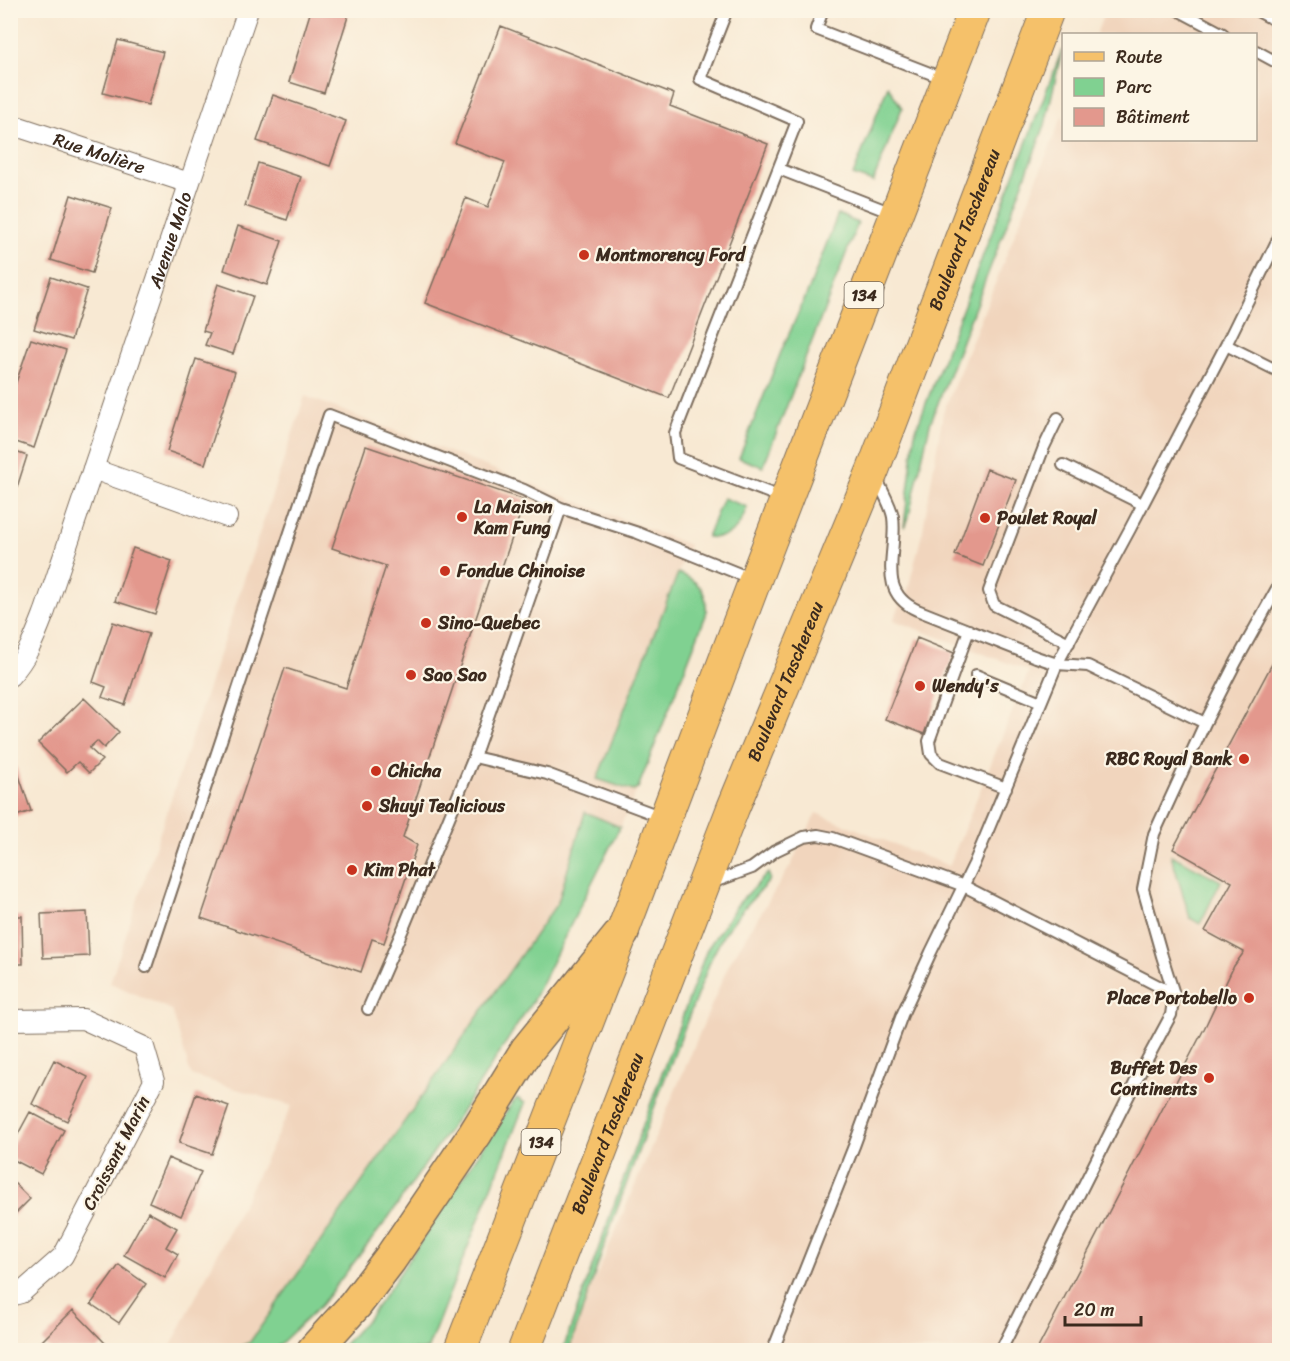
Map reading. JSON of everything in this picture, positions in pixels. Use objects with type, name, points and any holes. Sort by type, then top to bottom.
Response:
[{"type":"highway","points":[[314,1350],[355,1305],[390,1259],[475,1134],[527,1050],[621,933]]},
{"type":"main road","name":"134","points":[[460,1350],[975,10]]},
{"type":"main road","name":"Boulevard Taschereau","points":[[524,1350],[754,755],[873,470],[1048,10]]},
{"type":"street","name":"Avenue Malo","points":[[10,676],[24,658],[37,632],[248,10]]},
{"type":"street","name":"Rue Molière","points":[[10,124],[189,183]]},
{"type":"street","points":[[93,469],[227,517]]},
{"type":"street","name":"Croissant Marin","points":[[10,1020],[83,1019],[144,1047],[154,1081],[63,1256],[21,1293],[10,1296]]},
{"type":"lane","points":[[727,10],[700,79],[797,121],[675,433],[678,458],[786,500]]},
{"type":"lane","points":[[823,10],[816,29],[948,80]]},
{"type":"lane","points":[[1178,10],[1222,33]]},
{"type":"lane","points":[[1256,10],[1280,23]]},
{"type":"lane","points":[[1257,52],[1280,64]]},
{"type":"lane","points":[[779,169],[895,215]]},
{"type":"lane","points":[[772,1350],[854,1146],[902,1015],[964,886],[1057,664],[1226,345],[1280,235]]},
{"type":"lane","points":[[1226,345],[1280,372]]},
{"type":"lane","points":[[146,967],[329,416],[524,490],[561,508],[638,533],[755,580]]},
{"type":"lane","points":[[1058,418],[1044,447],[989,591],[994,605],[1069,644]]},
{"type":"lane","points":[[1063,465],[1142,504]]},
{"type":"lane","points":[[873,470],[893,515],[892,582],[900,598],[912,608],[1057,664],[1088,666],[1205,723]]},
{"type":"lane","points":[[368,1008],[474,757],[561,508]]},
{"type":"lane","points":[[1001,1350],[1171,1015],[1174,994],[1143,889],[1154,834],[1205,723],[1280,583]]},
{"type":"lane","points":[[969,630],[929,741],[931,754],[940,763],[1006,788]]},
{"type":"lane","points":[[976,675],[1041,702]]},
{"type":"lane","points":[[474,757],[547,774],[665,818]]},
{"type":"lane","points":[[704,886],[752,868],[795,840],[818,835],[847,842],[964,886],[1174,994]]},
{"type":"shaded area","points":[[1105,11],[1279,11],[1279,1350],[577,1350],[567,1345],[729,964],[791,865],[816,813],[949,866],[1029,671],[893,620],[907,593],[923,530],[943,413],[1062,116],[1062,141],[1257,141],[1257,33],[1096,33]]},
{"type":"shaded area","points":[[305,396],[689,545],[597,778],[627,790],[633,791],[638,788],[620,827],[585,812],[558,902],[250,1342],[233,1350],[169,1350],[292,1106],[191,1075],[172,1010],[110,983]]},
{"type":"green space","points":[[1062,50],[1045,125],[930,424],[908,520],[904,527],[915,432]]},
{"type":"green space","points":[[888,86],[902,108],[873,182],[853,175]]},
{"type":"green space","points":[[838,214],[858,223],[763,467],[739,458]]},
{"type":"green space","points":[[723,498],[747,507],[738,527],[733,531],[722,537],[707,537]]},
{"type":"green space","points":[[678,573],[697,583],[701,588],[704,593],[706,615],[638,788],[633,791],[597,779]]},
{"type":"green space","points":[[585,812],[620,827],[532,1002],[462,1111],[386,1221],[321,1305],[274,1350],[233,1350],[250,1342],[558,902]]},
{"type":"green space","points":[[1171,855],[1221,881],[1200,924],[1190,918]]},
{"type":"green space","points":[[768,873],[769,881],[725,932],[711,959],[612,1223],[569,1350],[563,1350],[707,949],[738,904]]},
{"type":"green space","points":[[517,1098],[525,1103],[427,1350],[339,1350],[369,1317],[392,1285]]},
{"type":"building","points":[[311,10],[350,10],[324,93],[289,82]]},
{"type":"building","name":"Montmorency Ford","points":[[501,26],[674,94],[670,106],[768,144],[669,398],[425,303],[466,198],[488,207],[505,162],[455,143]]},
{"type":"building","points":[[118,40],[163,52],[148,105],[103,93]]},
{"type":"building","points":[[273,95],[346,121],[330,166],[257,141]]},
{"type":"building","points":[[258,163],[301,177],[287,220],[245,206]]},
{"type":"building","points":[[71,195],[112,208],[92,273],[51,260]]},
{"type":"building","points":[[238,226],[282,241],[267,285],[224,270]]},
{"type":"building","points":[[51,277],[87,289],[71,340],[34,329]]},
{"type":"building","points":[[218,284],[253,296],[233,354],[205,345],[210,333],[203,331]]},
{"type":"building","points":[[31,339],[66,350],[34,448],[10,440],[10,400]]},
{"type":"building","points":[[196,359],[235,372],[205,464],[167,451]]},
{"type":"building","points":[[366,446],[525,500],[501,570],[493,567],[403,837],[417,845],[384,943],[372,939],[361,972],[201,918],[285,668],[346,688],[386,566],[332,548]]},
{"type":"building","points":[[10,450],[27,456],[13,500],[10,500]]},
{"type":"building","name":"Poulet Royal","points":[[987,469],[1016,480],[983,566],[955,555]]},
{"type":"building","points":[[133,548],[172,561],[155,614],[115,601]]},
{"type":"building","points":[[113,622],[149,634],[125,705],[102,697],[106,687],[93,682]]},
{"type":"building","name":"Wendy's","points":[[917,638],[954,653],[924,734],[885,719]]},
{"type":"building","name":"Place Portobello","points":[[1280,649],[1280,1350],[1037,1350],[1204,1029],[1234,966],[1244,952],[1205,931],[1232,882],[1173,849]]},
{"type":"building","points":[[84,698],[119,732],[104,748],[97,741],[89,748],[102,760],[89,773],[78,762],[67,772],[38,743]]},
{"type":"building","points":[[15,764],[31,811],[10,818],[10,765]]},
{"type":"building","points":[[87,912],[89,956],[43,958],[41,914]]},
{"type":"building","points":[[10,916],[22,916],[23,964],[10,964]]},
{"type":"building","points":[[54,1060],[88,1077],[67,1121],[32,1104]]},
{"type":"building","points":[[196,1094],[229,1106],[212,1154],[179,1143]]},
{"type":"building","points":[[30,1112],[64,1130],[41,1174],[10,1158],[10,1149]]},
{"type":"building","points":[[168,1158],[201,1172],[181,1216],[149,1202]]},
{"type":"building","points":[[10,1179],[30,1199],[10,1219]]},
{"type":"building","points":[[148,1212],[177,1228],[166,1247],[178,1254],[165,1278],[124,1255]]},
{"type":"building","points":[[119,1265],[146,1284],[119,1323],[91,1304]]},
{"type":"building","points":[[73,1310],[105,1343],[97,1350],[51,1350],[42,1341]]},
{"type":"place","name":"Montmorency Ford","points":[[584,255]]},
{"type":"place","name":"La Maison Kam Fung","points":[[462,517]]},
{"type":"place","name":"Poulet Royal","points":[[985,518]]},
{"type":"place","name":"Fondue Chinoise","points":[[445,571]]},
{"type":"place","name":"Sino-Quebec","points":[[426,623]]},
{"type":"place","name":"Sao Sao","points":[[411,675]]},
{"type":"place","name":"Wendy's","points":[[920,686]]},
{"type":"place","name":"RBC Royal Bank","points":[[1244,759]]},
{"type":"place","name":"Chicha","points":[[376,771]]},
{"type":"place","name":"Shuyi Tealicious","points":[[367,806]]},
{"type":"place","name":"Kim Phat","points":[[352,870]]},
{"type":"place","name":"Place Portobello","points":[[1249,998]]},
{"type":"place","name":"Buffet Des Continents","points":[[1209,1078]]}]
